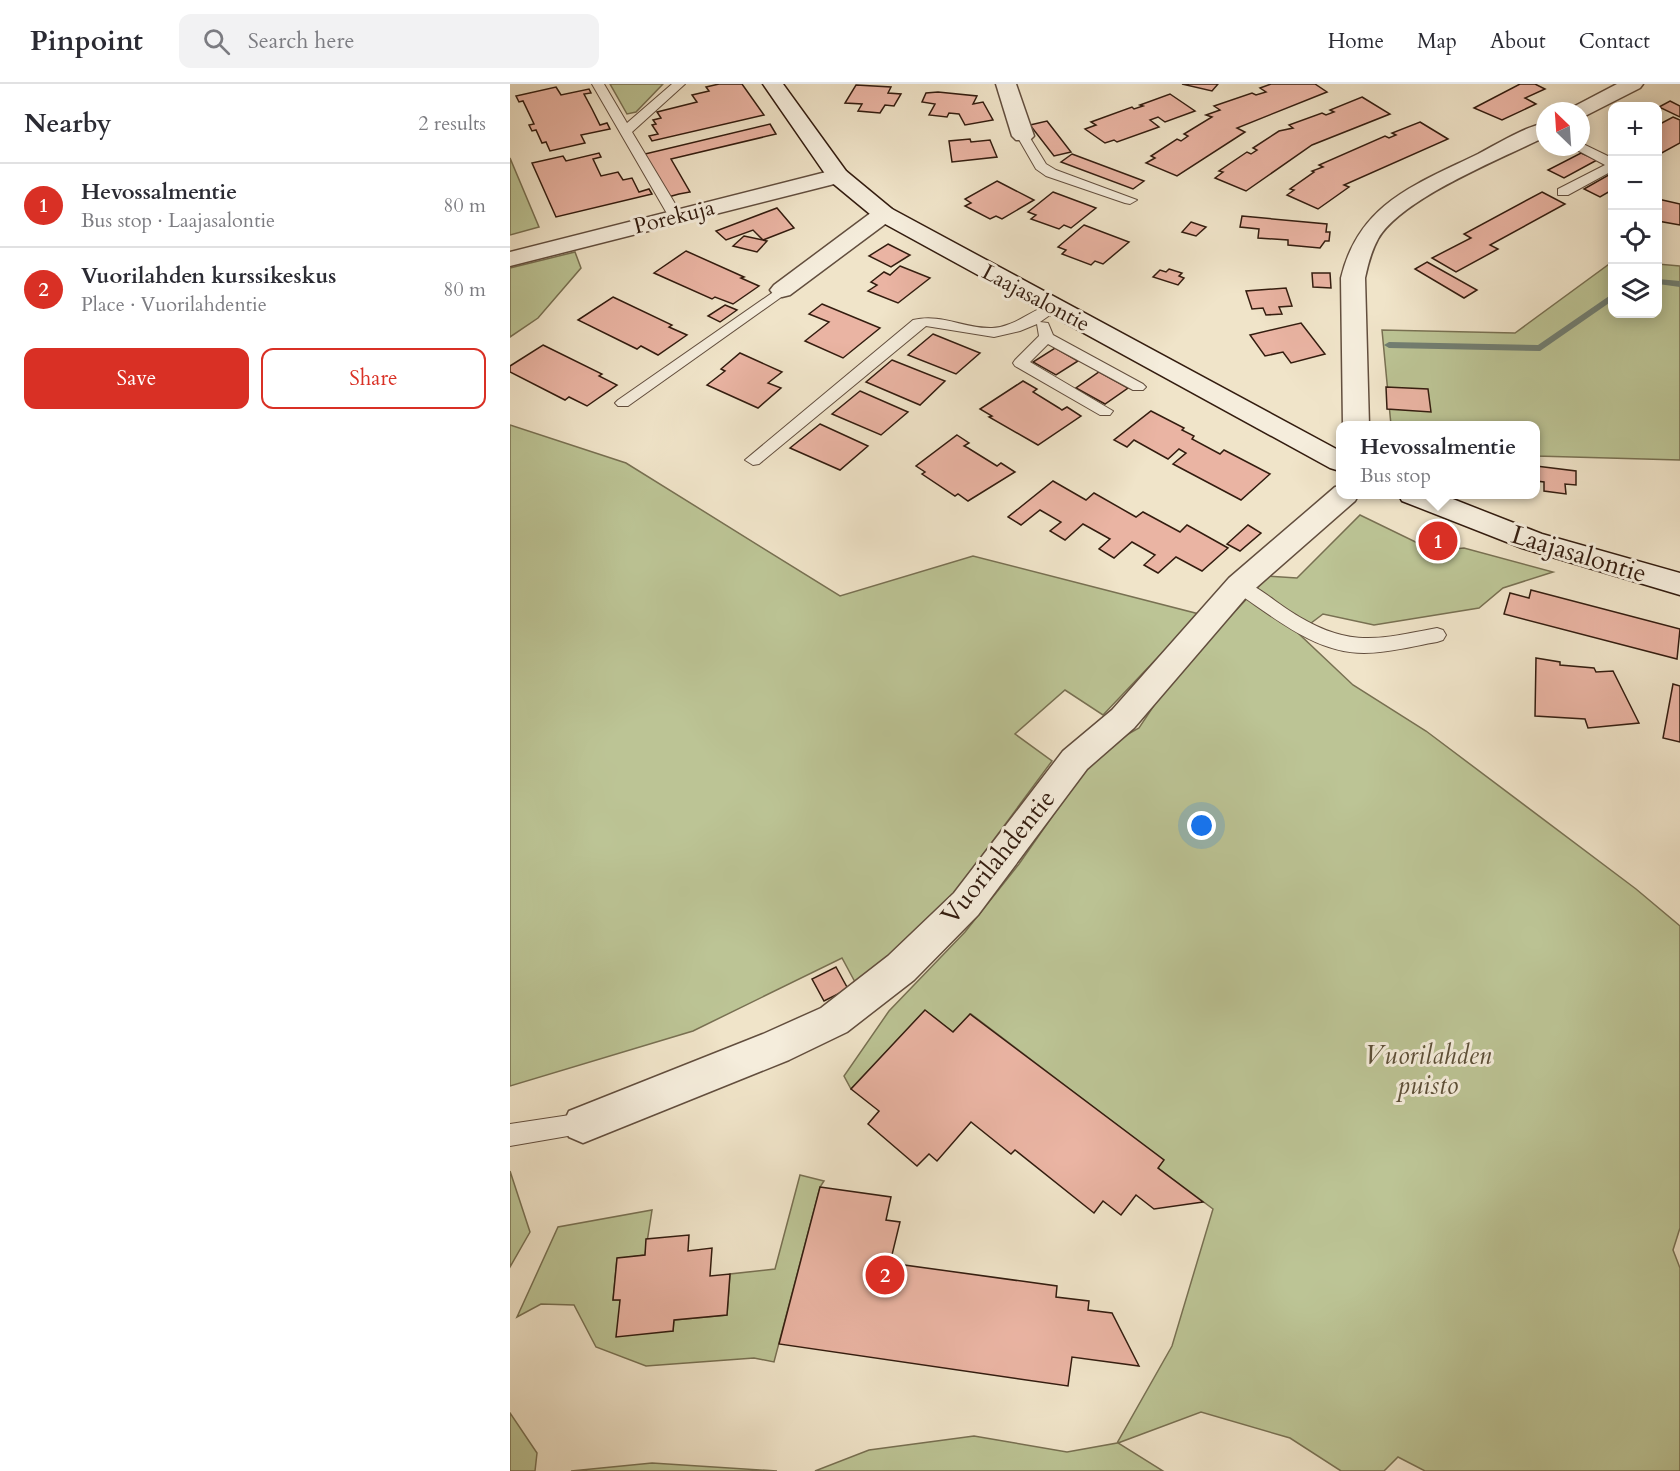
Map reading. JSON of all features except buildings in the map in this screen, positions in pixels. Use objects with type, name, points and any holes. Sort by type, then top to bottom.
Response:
[{"type":"street","name":"Laajasalontie","points":[[772,84],[838,176],[884,214],[1046,313],[1336,459]]},
{"type":"street","points":[[1006,84],[1023,136]]},
{"type":"street","points":[[1590,84],[1614,93]]},
{"type":"street","points":[[1590,106],[1633,84]]},
{"type":"street","points":[[1356,421],[1357,386],[1352,291],[1354,264],[1362,244],[1375,224],[1389,210],[1408,197],[1536,133]]},
{"type":"street","name":"Porekuja","points":[[510,259],[838,176]]},
{"type":"street","points":[[782,290],[884,214]]},
{"type":"street","name":"Vuorilahdentie","points":[[583,1124],[776,1047],[834,1020],[901,968],[966,904],[1075,760],[1123,719],[1239,586],[1341,499]]},
{"type":"street","name":"Laajasalontie","points":[[1422,499],[1532,541],[1680,584]]},
{"type":"lane","points":[[598,84],[676,217]]},
{"type":"lane","points":[[626,131],[679,84]]},
{"type":"lane","points":[[1023,136],[1041,166],[1051,173],[1130,201]]},
{"type":"lane","points":[[1590,152],[1608,162]]},
{"type":"lane","points":[[1563,192],[1608,166]]},
{"type":"lane","points":[[623,403],[782,290]]},
{"type":"lane","points":[[753,460],[918,323],[946,321],[975,331],[989,332],[1021,327],[1046,313],[1047,337],[1020,363],[1105,411]]},
{"type":"lane","points":[[1047,337],[1138,387]]},
{"type":"lane","points":[[1239,586],[1313,632],[1341,644],[1370,645],[1437,635]]},
{"type":"lane","points":[[510,1135],[583,1124]]},
{"type":"green space","points":[[610,84],[663,84],[636,112],[627,114]]},
{"type":"green space","points":[[510,158],[539,227],[510,235]]},
{"type":"green space","points":[[575,252],[581,268],[538,318],[510,337],[510,268]]},
{"type":"green space","points":[[1662,264],[1680,266],[1680,460],[1540,456],[1540,421],[1391,421],[1382,330],[1515,333],[1608,265],[1608,318],[1662,318]]},
{"type":"green space","points":[[510,425],[626,463],[840,596],[973,556],[1199,614],[1103,715],[1065,690],[1015,734],[1052,761],[952,896],[894,957],[855,982],[842,958],[693,1031],[510,1086]]},
{"type":"green space","name":"Vuorilahden puisto","points":[[1360,515],[1434,551],[1464,548],[1553,572],[1503,588],[1479,608],[1374,625],[1323,614],[1298,633],[1353,685],[1426,731],[1636,889],[1680,926],[1680,1228],[1673,1250],[1680,1268],[1680,1471],[1425,1471],[1398,1457],[1384,1471],[1341,1471],[1290,1438],[1201,1412],[1118,1443],[1163,1471],[815,1471],[869,1450],[974,1436],[1067,1452],[1117,1443],[1172,1346],[1213,1209],[1158,1168],[1163,1160],[971,1014],[953,1032],[925,1011],[851,1089],[844,1076],[889,1011],[965,932],[1019,864],[1098,751],[1139,728],[1171,680],[1268,576],[1297,578]]},
{"type":"green space","points":[[510,1171],[530,1232],[510,1267]]},
{"type":"green space","points":[[800,1175],[824,1181],[820,1187],[774,1362],[754,1358],[646,1366],[596,1347],[574,1305],[541,1304],[517,1317],[558,1227],[652,1210],[645,1255],[617,1259],[613,1300],[620,1300],[673,1331],[674,1320],[727,1315],[730,1274],[775,1269]]},
{"type":"green space","points":[[510,1413],[537,1453],[535,1471],[510,1471]]},
{"type":"green space","points":[[652,1463],[777,1471],[571,1471]]},
{"type":"waterway","points":[[1662,282],[1680,284]]},
{"type":"waterway","points":[[1389,345],[1540,348],[1608,300]]},
{"type":"place","name":"Hevossalmentie","points":[[1438,541]]},
{"type":"place","name":"Vuorilahden kurssikeskus","points":[[885,1275]]}]
